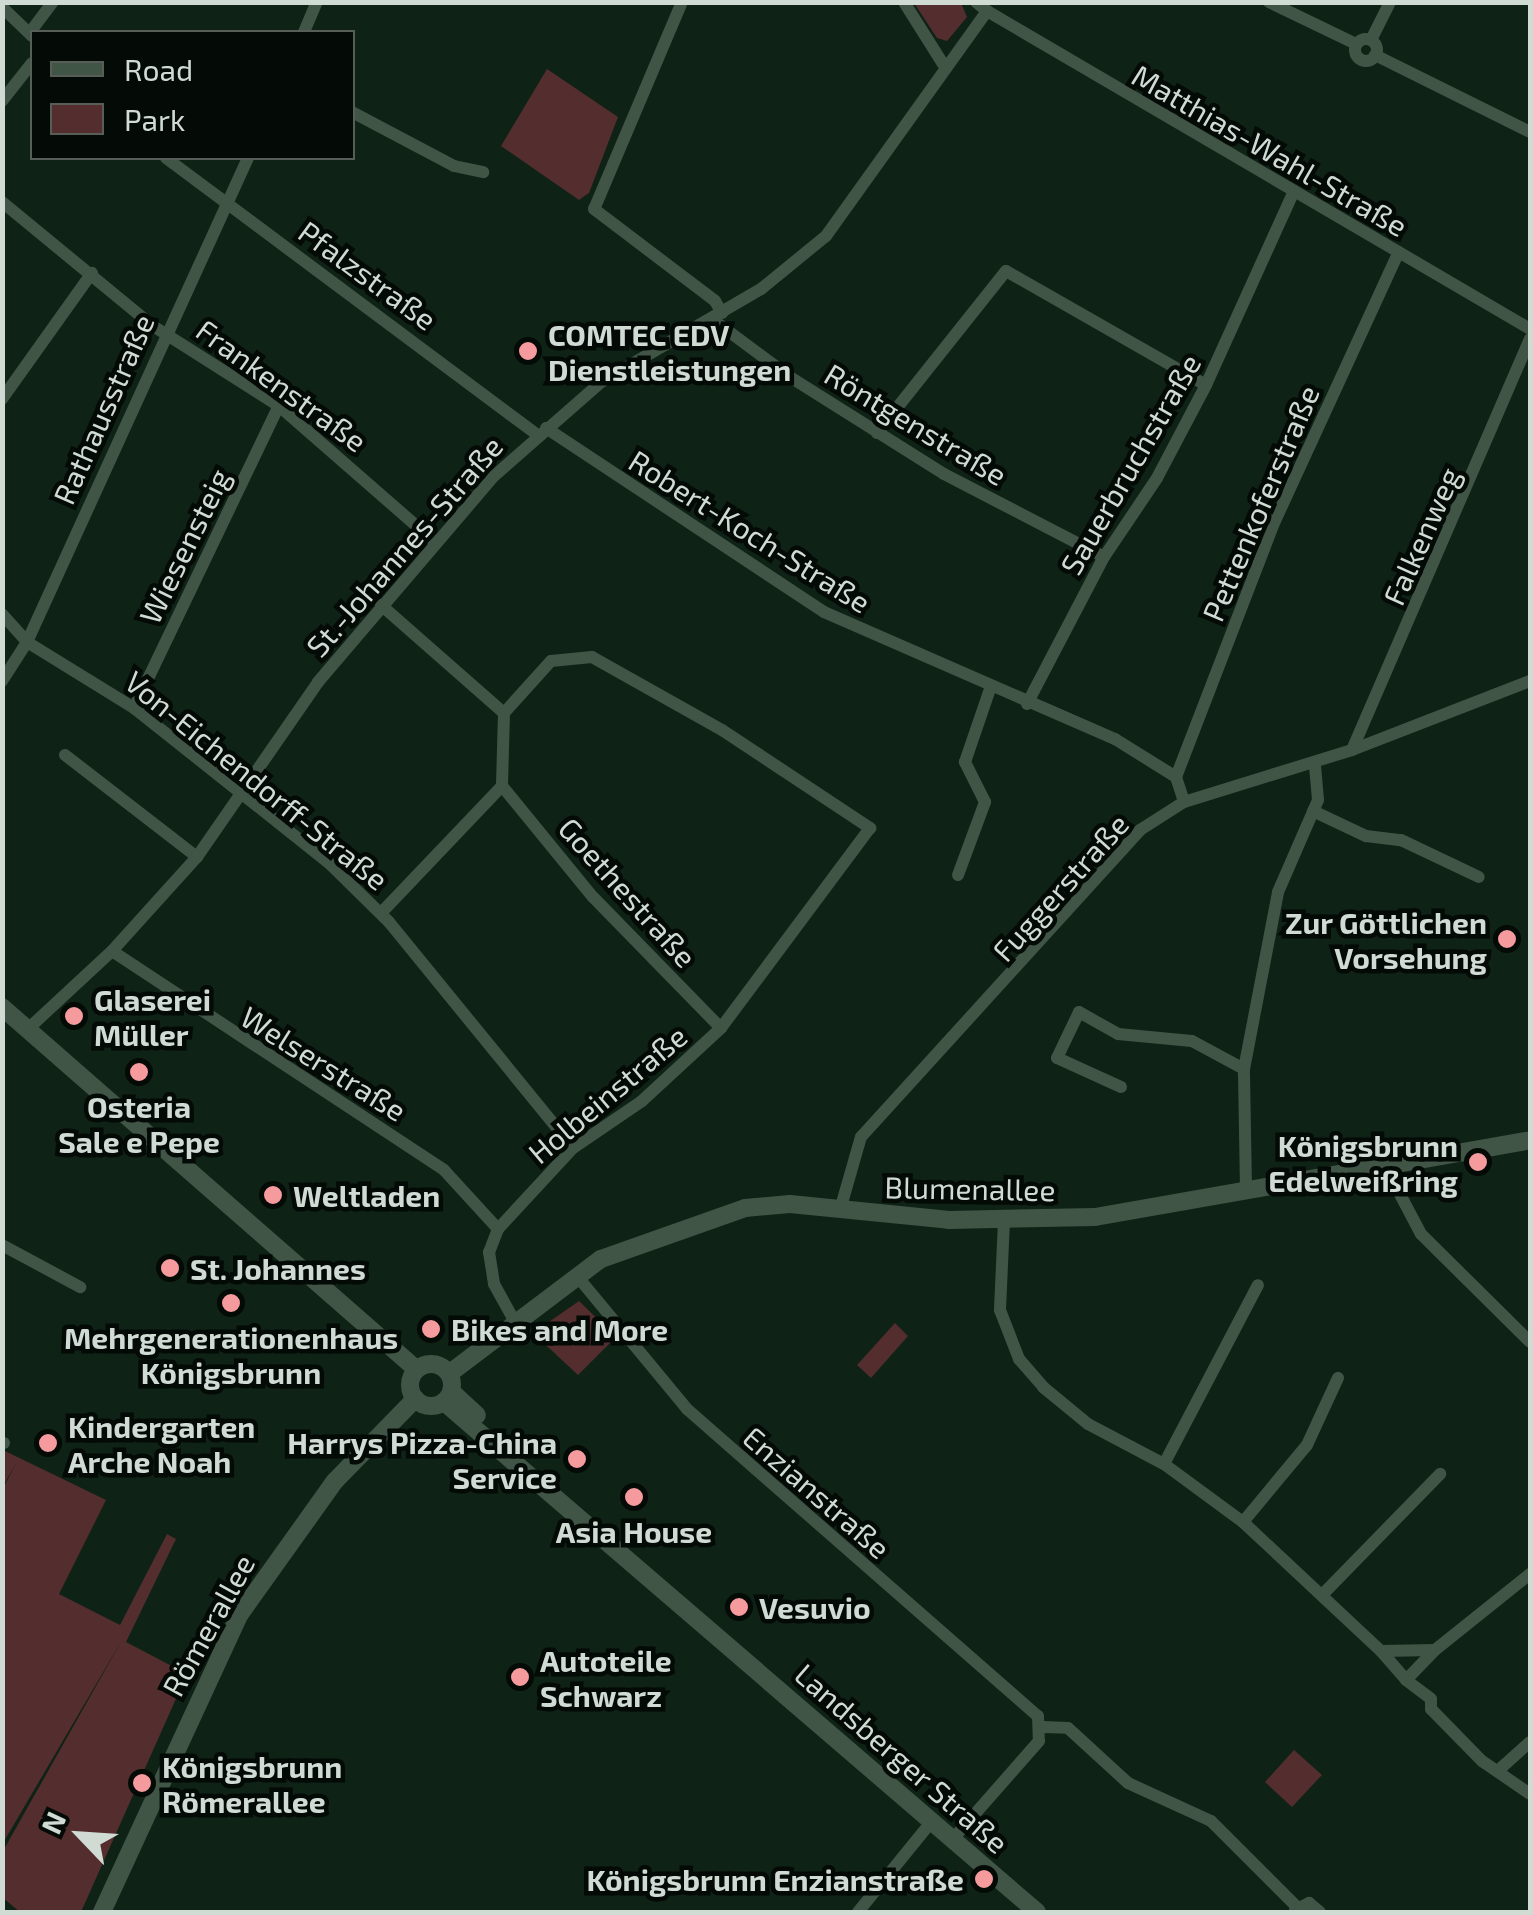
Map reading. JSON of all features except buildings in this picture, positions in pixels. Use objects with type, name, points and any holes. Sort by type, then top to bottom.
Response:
[{"type":"street","points":[[34,30],[53,2]]},
{"type":"street","points":[[305,30],[317,2]]},
{"type":"street","name":"Röntgenstraße","points":[[682,2],[594,209],[715,302],[717,316],[877,433],[1104,557]]},
{"type":"street","points":[[904,2],[944,64]]},
{"type":"street","points":[[1269,2],[1356,44],[1371,40]]},
{"type":"street","points":[[1375,55],[1371,40],[1390,2]]},
{"type":"street","name":"St.-Johannes-Straße","points":[[29,1028],[112,951],[197,857],[301,704],[381,605],[434,541],[542,432],[616,372],[717,316],[826,236],[982,7]]},
{"type":"street","name":"Matthias-Wahl-Straße","points":[[982,7],[1530,329]]},
{"type":"street","points":[[2,8],[30,31]]},
{"type":"street","points":[[1356,44],[1359,58],[1375,55],[1530,132]]},
{"type":"street","points":[[2,100],[30,65]]},
{"type":"street","points":[[355,114],[454,166],[483,172]]},
{"type":"street","name":"Pfalzstraße","points":[[169,160],[542,432]]},
{"type":"street","name":"Rathausstraße","points":[[2,681],[27,642],[164,331],[247,160]]},
{"type":"street","name":"Sauerbruchstraße","points":[[1028,704],[1104,557],[1157,478],[1206,385],[1294,191]]},
{"type":"street","name":"Frankenstraße","points":[[2,202],[164,331],[279,406],[434,541]]},
{"type":"street","name":"Pettenkoferstraße","points":[[1176,778],[1276,518],[1399,252]]},
{"type":"street","points":[[877,433],[1006,271],[1206,385]]},
{"type":"street","points":[[2,399],[92,273]]},
{"type":"street","name":"Falkenweg","points":[[1352,750],[1530,340]]},
{"type":"street","name":"Wiesensteig","points":[[134,708],[279,406]]},
{"type":"street","name":"Robert-Koch-Straße","points":[[542,432],[814,606],[990,689],[1115,738],[1176,778]]},
{"type":"street","points":[[381,605],[504,713],[502,786],[381,912]]},
{"type":"street","name":"Von-Eichendorff-Straße","points":[[2,614],[27,642],[134,708],[240,796],[330,863],[381,912],[573,1148]]},
{"type":"street","name":"Holbeinstraße","points":[[498,1229],[573,1148],[650,1094],[721,1028],[868,839],[863,818],[592,657],[550,661],[504,713]]},
{"type":"street","name":"Fuggerstraße","points":[[840,1210],[861,1137],[1011,979],[1125,844],[1184,802],[1352,750],[1530,681]]},
{"type":"street","points":[[958,875],[985,802],[965,762],[990,689]]},
{"type":"street","points":[[65,756],[197,857]]},
{"type":"street","points":[[1246,1189],[1244,1070],[1278,892],[1314,812],[1320,786],[1315,762]]},
{"type":"street","points":[[1176,778],[1184,802]]},
{"type":"street","name":"Goethestraße","points":[[502,786],[603,908],[721,1028]]},
{"type":"street","points":[[1314,812],[1366,836],[1401,840],[1479,877]]},
{"type":"street","name":"Welserstraße","points":[[112,951],[435,1164],[498,1229]]},
{"type":"street","points":[[3,1007],[416,1369]]},
{"type":"street","points":[[1120,1087],[1057,1058],[1078,1012],[1118,1034],[1192,1042],[1244,1070]]},
{"type":"street","name":"Blumenallee","points":[[448,1389],[515,1322],[576,1276],[643,1240],[745,1208],[1004,1221],[1095,1216],[1383,1162],[1530,1140]]},
{"type":"street","points":[[1383,1162],[1403,1210],[1428,1242],[1530,1342]]},
{"type":"street","points":[[1004,1221],[1000,1310],[1019,1359],[1088,1424],[1164,1464],[1242,1522],[1323,1594],[1406,1680],[1431,1699],[1431,1709],[1482,1760],[1501,1768],[1530,1794]]},
{"type":"street","points":[[498,1229],[489,1252],[493,1279],[515,1322]]},
{"type":"street","points":[[2,1245],[80,1287]]},
{"type":"street","name":"Enzianstraße","points":[[576,1276],[687,1409],[1022,1700],[1042,1727],[1068,1728],[1128,1783],[1211,1821],[1296,1910],[1309,1903],[1320,1912]]},
{"type":"street","points":[[1164,1464],[1258,1285]]},
{"type":"street","points":[[434,1363],[448,1389],[432,1406],[415,1399],[410,1380],[416,1369],[434,1363]]},
{"type":"street","points":[[1242,1522],[1307,1444],[1338,1378]]},
{"type":"street","name":"Landsberger Straße","points":[[448,1389],[732,1646],[1037,1912]]},
{"type":"street","name":"Römerallee","points":[[102,1912],[240,1614],[335,1481],[415,1399]]},
{"type":"street","points":[[1323,1594],[1440,1474]]},
{"type":"street","points":[[1406,1680],[1435,1650],[1530,1574]]},
{"type":"street","points":[[1381,1650],[1435,1650]]},
{"type":"street","points":[[953,1839],[1040,1741],[1042,1727]]},
{"type":"street","points":[[1501,1768],[1530,1742]]},
{"type":"street","points":[[858,1912],[932,1820]]},
{"type":"green space","points":[[914,3],[961,3],[967,17],[947,41],[937,38]]},
{"type":"green space","points":[[547,69],[618,117],[589,193],[579,200],[501,146]]},
{"type":"green space","points":[[579,1301],[616,1337],[578,1375],[533,1333]]},
{"type":"green space","points":[[895,1323],[908,1336],[871,1378],[857,1365]]},
{"type":"green space","points":[[3,1450],[106,1500],[59,1594],[120,1625],[167,1534],[176,1539],[126,1642],[187,1674],[81,1912],[20,1912],[3,1898],[3,1851],[122,1640],[3,1843],[2,1490],[17,1462],[3,1486]]},
{"type":"green space","points":[[1294,1750],[1322,1775],[1292,1807],[1265,1782]]},
{"type":"place","name":"COMTEC EDV Dienstleistungen","points":[[528,351]]},
{"type":"place","name":"Zur Göttlichen Vorsehung","points":[[1507,939]]},
{"type":"place","name":"Glaserei Müller","points":[[74,1016]]},
{"type":"place","name":"Osteria Sale e Pepe","points":[[139,1072]]},
{"type":"place","name":"Königsbrunn Edelweißring","points":[[1478,1162]]},
{"type":"place","name":"Weltladen","points":[[273,1195]]},
{"type":"place","name":"St. Johannes","points":[[170,1268]]},
{"type":"place","name":"Mehrgenerationenhaus Königsbrunn","points":[[231,1303]]},
{"type":"place","name":"Bikes and More","points":[[431,1329]]},
{"type":"place","name":"Kindergarten Arche Noah","points":[[48,1443]]},
{"type":"place","name":"Harrys Pizza-China Service","points":[[577,1459]]},
{"type":"place","name":"Asia House","points":[[634,1497]]},
{"type":"place","name":"Vesuvio","points":[[739,1607]]},
{"type":"place","name":"Autoteile Schwarz","points":[[520,1677]]},
{"type":"place","name":"Königsbrunn Römerallee","points":[[142,1783]]},
{"type":"place","name":"Königsbrunn Enzianstraße","points":[[984,1879]]}]
